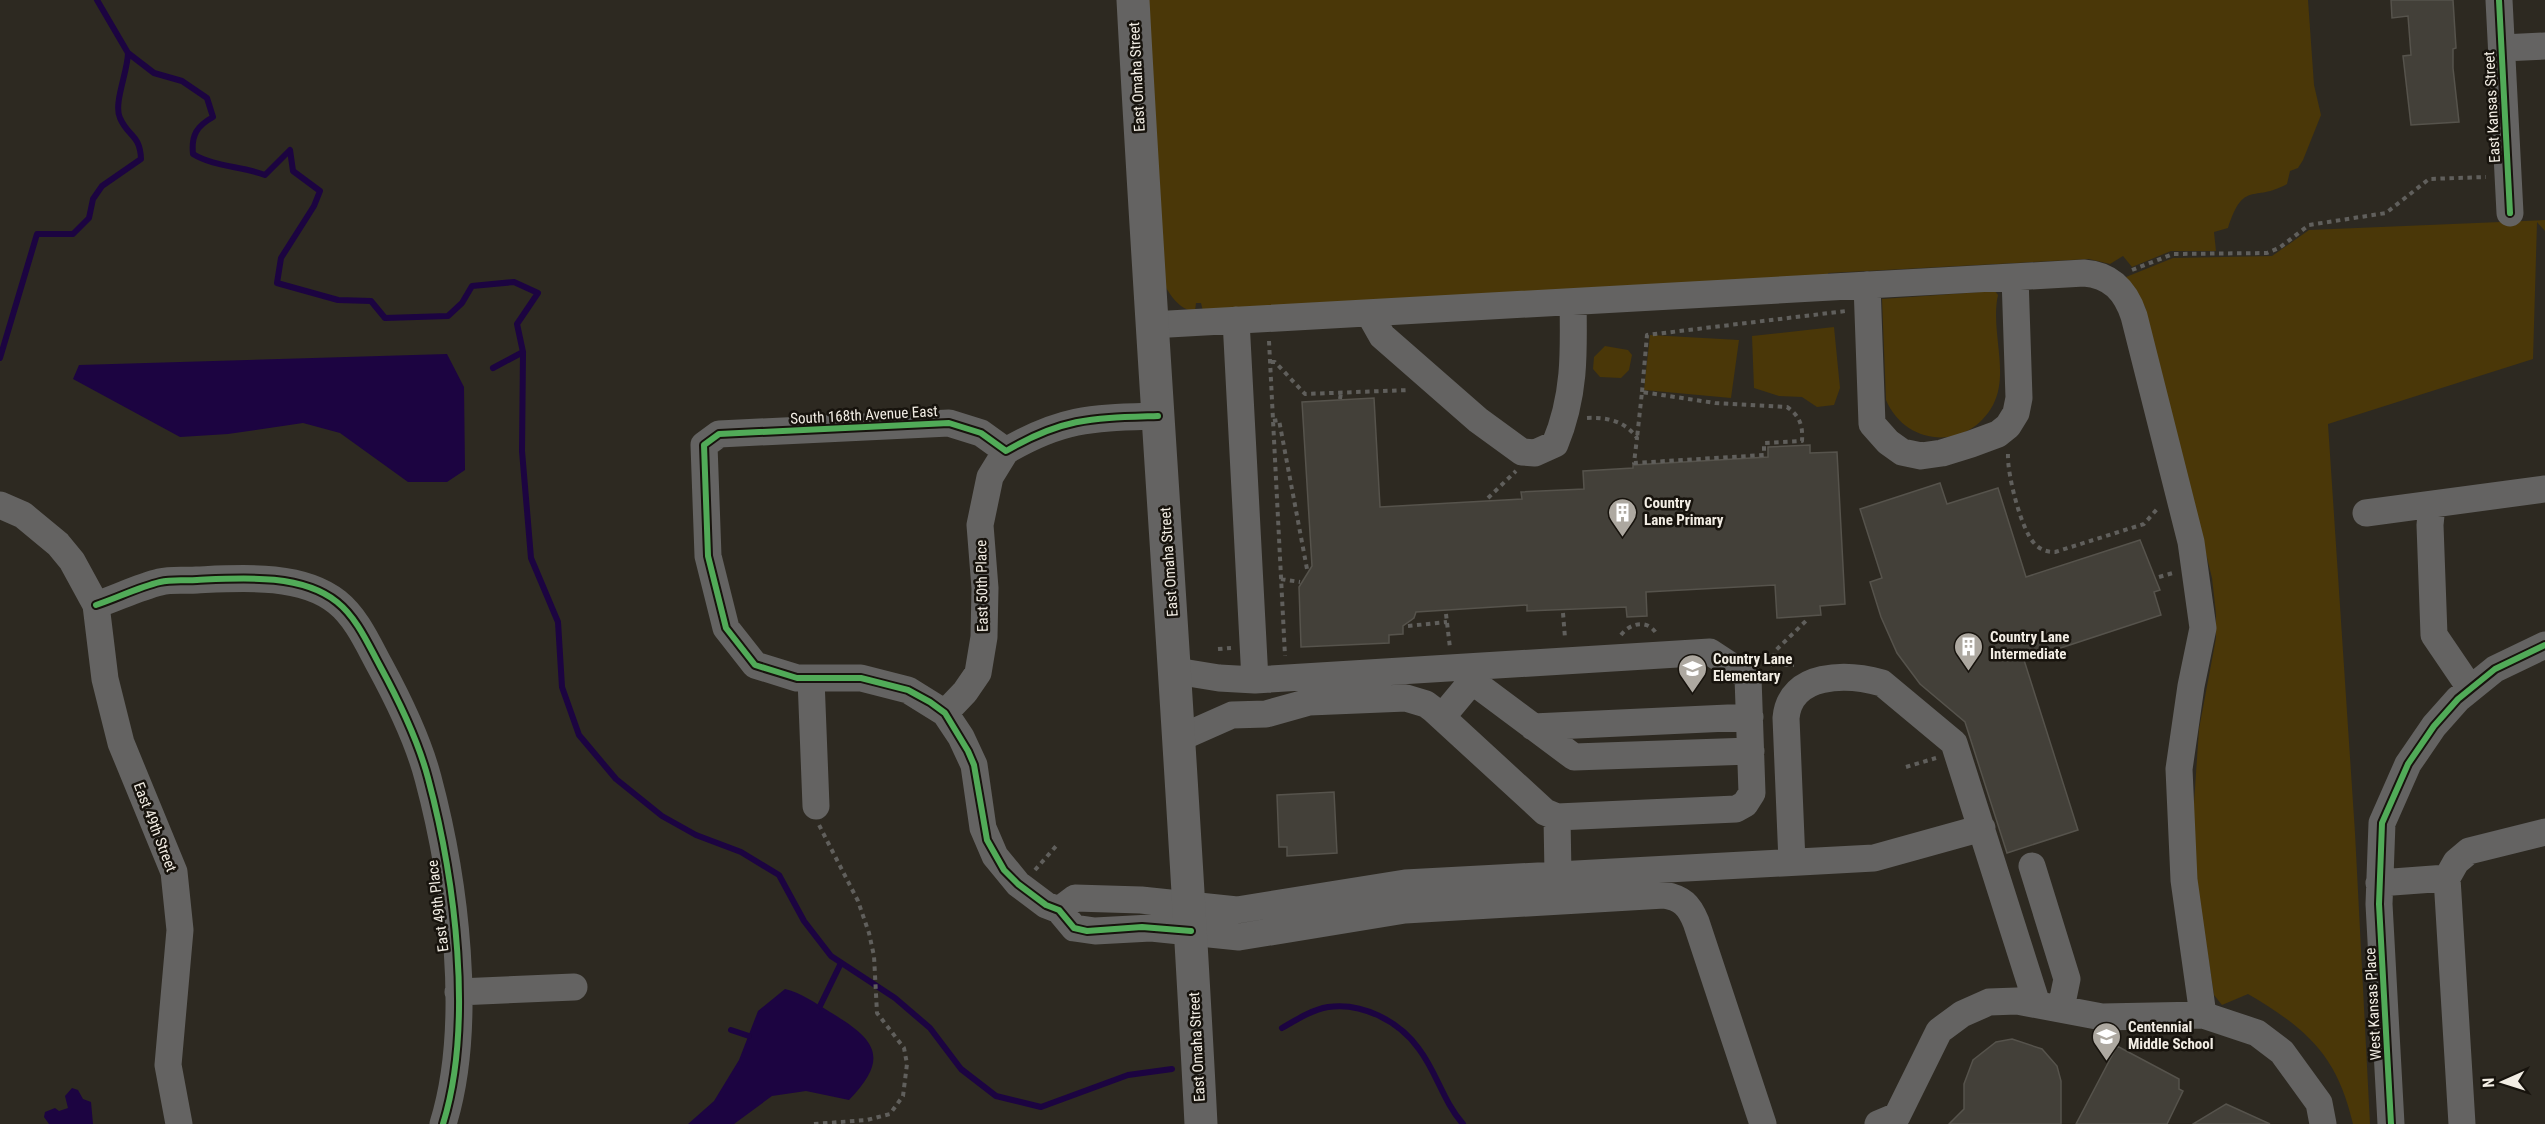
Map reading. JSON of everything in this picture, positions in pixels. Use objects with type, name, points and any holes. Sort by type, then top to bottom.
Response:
[{"type":"main road","name":"East Omaha Street","points":[[1133,0],[1151,325],[1176,671],[1201,1124]]},
{"type":"street","name":"East Kansas Street","points":[[2499,0],[2510,213]]},
{"type":"street","points":[[2502,48],[2545,46]]},
{"type":"street","points":[[1151,325],[2095,274],[2123,290],[2134,316],[2191,542],[2203,628],[2191,686],[2179,769],[2184,880],[2203,1015]]},
{"type":"street","points":[[1867,285],[1872,424],[1888,442],[1902,452],[1921,456],[1942,453],[1998,434],[2008,426],[2016,413],[2019,398],[2015,277]]},
{"type":"street","points":[[1369,313],[1382,336],[1478,420],[1522,452],[1535,453],[1555,444],[1565,420],[1575,365],[1573,302]]},
{"type":"street","points":[[1236,320],[1255,680]]},
{"type":"street","points":[[1006,451],[1035,434],[1076,420],[1158,416]]},
{"type":"street","name":"South 168th Avenue East","points":[[811,679],[797,678],[755,664],[726,628],[708,556],[704,445],[719,434],[949,423],[981,433],[1006,451]]},
{"type":"street","name":"East 50th Place","points":[[945,713],[965,692],[978,673],[984,637],[985,588],[980,525],[990,477],[1006,451]]},
{"type":"street","points":[[2366,513],[2545,489]]},
{"type":"street","points":[[0,505],[23,514],[58,544],[72,561],[96,605]]},
{"type":"street","points":[[2432,505],[2430,525],[2434,635],[2470,688]]},
{"type":"street","name":"East 49th Place","points":[[96,605],[161,582],[254,577],[300,584],[337,602],[361,631],[394,693],[428,776],[448,869],[459,1031],[448,1107],[442,1124]]},
{"type":"street","name":"East 49th Street","points":[[96,605],[105,679],[121,743],[174,872],[180,930],[168,1065],[179,1124]]},
{"type":"street","name":"West Kansas Place","points":[[2391,1124],[2379,883],[2382,823],[2408,764],[2434,726],[2470,688],[2495,669],[2545,645]]},
{"type":"street","points":[[1176,671],[1219,678],[1255,680],[1403,671],[1478,675],[1710,652],[1748,676],[1752,793],[1745,804],[1736,808],[1557,817],[1545,812],[1426,704],[1406,698],[1309,702],[1266,714],[1232,715],[1180,738]]},
{"type":"street","points":[[1403,671],[1406,698]]},
{"type":"street","points":[[1442,717],[1478,675]]},
{"type":"street","points":[[1478,675],[1533,727],[1574,757],[1751,752]]},
{"type":"street","points":[[816,806],[811,679],[861,678],[908,690],[945,713],[961,737],[974,765],[987,840],[1004,870],[1039,900],[1059,910],[1074,928],[1087,931],[1142,927],[1405,883],[1874,858],[1982,828]]},
{"type":"street","points":[[1792,862],[1787,705],[1803,685],[1825,679],[1870,680],[1882,683],[1954,743],[1982,828],[2049,1006]]},
{"type":"street","points":[[1533,727],[1750,717]]},
{"type":"street","points":[[1557,817],[1558,875]]},
{"type":"street","points":[[2462,1124],[2447,878],[2456,862],[2469,852],[2545,832]]},
{"type":"street","points":[[2032,866],[2067,979],[2049,1006]]},
{"type":"street","points":[[2379,883],[2447,878]]},
{"type":"street","points":[[1059,910],[1075,898],[1104,901],[1190,918],[1239,937],[1405,910],[1664,895],[1677,897],[1689,906],[1696,922],[1763,1124]]},
{"type":"street","points":[[1104,901],[1104,929]]},
{"type":"street","points":[[458,992],[574,987]]},
{"type":"street","points":[[1878,1124],[1897,1116],[1939,1031],[1962,1014],[1989,1002],[2017,1001],[2102,1017],[2203,1015],[2257,1033],[2282,1052],[2319,1103],[2323,1124]]},
{"type":"path","points":[[2126,272],[2173,254],[2267,253],[2279,248],[2309,225],[2390,211],[2429,179],[2508,176]]},
{"type":"path","points":[[1642,392],[1715,403],[1787,407],[1801,422],[1802,441],[1764,443],[1764,455],[1634,463],[1647,335],[1852,311]]},
{"type":"path","points":[[1271,362],[1275,362],[1305,394],[1411,390]]},
{"type":"path","points":[[1340,399],[1341,393]]},
{"type":"path","points":[[1565,420],[1609,418],[1630,429],[1637,438]]},
{"type":"path","points":[[1273,421],[1279,420],[1307,569]]},
{"type":"path","points":[[2008,443],[2008,470],[2028,534],[2042,550],[2055,552],[2144,524],[2151,520],[2160,505],[2163,516]]},
{"type":"path","points":[[1488,498],[1517,471],[1509,463]]},
{"type":"path","points":[[2159,577],[2176,572],[2178,580]]},
{"type":"path","points":[[1281,579],[1300,582]]},
{"type":"path","points":[[1563,613],[1566,642]]},
{"type":"path","points":[[1446,614],[1450,657]]},
{"type":"path","points":[[1770,666],[1776,650],[1809,618]]},
{"type":"path","points":[[1408,626],[1447,622]]},
{"type":"path","points":[[1906,767],[1936,758],[1941,754]]},
{"type":"path","points":[[814,1124],[867,1120],[890,1114],[903,1096],[908,1064],[904,1048],[877,1013],[874,956],[858,901],[820,831],[816,806]]},
{"type":"path","points":[[1018,884],[1057,845]]},
{"type":"shaded area","points":[[1144,0],[2308,0],[2314,85],[2321,115],[2303,160],[2298,168],[2290,171],[2287,184],[2251,195],[2239,203],[2228,228],[2214,232],[2216,251],[2171,251],[2132,267],[2123,256],[2110,264],[2089,259],[1828,273],[1828,277],[1203,311],[1201,303],[1196,303],[1195,311],[1180,305],[1163,282]]},
{"type":"shaded area","points":[[2545,220],[2545,231],[2537,222],[2533,359],[2328,424],[2355,833],[2370,1124],[2353,1124],[2338,1080],[2317,1046],[2303,1032],[2248,994],[2222,1005],[2214,995],[2195,872],[2193,818],[2199,729],[2216,638],[2212,578],[2145,307],[2126,277],[2173,258],[2272,256],[2309,230]]},
{"type":"shaded area","points":[[1995,291],[1998,295],[1996,322],[2000,379],[1993,405],[1982,420],[1969,430],[1953,436],[1938,437],[1922,434],[1908,427],[1895,416],[1886,400],[1882,299]]},
{"type":"shaded area","points":[[1834,327],[1840,388],[1834,405],[1817,407],[1802,397],[1779,396],[1754,388],[1752,336]]},
{"type":"shaded area","points":[[1650,335],[1739,340],[1731,398],[1644,390]]},
{"type":"shaded area","points":[[1605,346],[1628,350],[1632,355],[1629,370],[1621,378],[1600,377],[1593,369],[1594,357]]},
{"type":"shaded area","points":[[447,354],[464,387],[465,470],[447,482],[408,482],[340,433],[303,423],[228,434],[180,437],[73,379],[79,365]]},
{"type":"shaded area","points":[[785,989],[803,996],[830,1012],[867,1040],[872,1050],[873,1060],[870,1072],[862,1085],[849,1100],[806,1091],[772,1096],[734,1124],[688,1124],[714,1101],[739,1060],[758,1011]]},
{"type":"shaded area","points":[[72,1088],[78,1090],[83,1099],[91,1102],[93,1124],[49,1124],[44,1117],[45,1112],[55,1108],[59,1111],[68,1108],[65,1096]]},
{"type":"building","points":[[2391,0],[2453,0],[2456,48],[2453,49],[2453,68],[2459,122],[2411,125],[2403,56],[2411,55],[2408,16],[2392,18]]},
{"type":"building","name":"Country Lane Primary","points":[[1374,398],[1380,507],[1522,499],[1521,492],[1584,489],[1583,471],[1633,468],[1633,465],[1768,457],[1768,447],[1810,445],[1810,453],[1837,452],[1845,604],[1820,606],[1821,615],[1777,618],[1775,585],[1646,592],[1647,616],[1627,617],[1626,607],[1527,611],[1527,605],[1416,612],[1414,618],[1403,626],[1403,634],[1389,635],[1389,643],[1301,647],[1299,587],[1312,566],[1302,402]]},
{"type":"building","name":"Country Lane Intermediate","points":[[1940,483],[1947,504],[1998,488],[2026,577],[2140,540],[2160,590],[2154,592],[2161,615],[2024,660],[2078,830],[2007,853],[1965,722],[1920,684],[1897,653],[1881,617],[1870,582],[1882,578],[1860,509]]},
{"type":"building","points":[[1334,792],[1337,853],[1287,856],[1287,847],[1279,847],[1277,795]]},
{"type":"building","points":[[2012,1039],[2042,1049],[2057,1066],[2061,1081],[2061,1124],[1949,1124],[1964,1109],[1964,1084],[1973,1060],[1996,1042]]},
{"type":"building","points":[[2117,1046],[2179,1079],[2179,1089],[2183,1091],[2167,1124],[2076,1124]]},
{"type":"building","points":[[2226,1104],[2270,1124],[2193,1124]]},
{"type":"waterway","points":[[97,0],[128,53],[154,73],[182,81],[207,98],[213,117],[196,132],[193,154],[210,162],[265,175],[290,150],[293,171],[320,191],[314,206],[281,258],[277,283],[338,300],[371,301],[385,318],[448,316],[462,303],[472,286],[514,282],[538,293],[517,324],[523,352],[522,451],[531,558],[558,622],[562,687],[579,735],[616,779],[662,816],[696,835],[741,852],[779,875],[804,921],[831,956],[895,998],[930,1028],[961,1069],[996,1096],[1041,1107],[1128,1075],[1172,1069]]},
{"type":"waterway","points":[[0,358],[37,234],[73,234],[89,218],[93,199],[102,186],[141,159],[136,140],[123,124],[118,112],[128,53]]},
{"type":"waterway","points":[[493,368],[523,352]]},
{"type":"waterway","points":[[820,1006],[841,963]]},
{"type":"waterway","points":[[1282,1028],[1310,1013],[1328,1007],[1354,1008],[1379,1016],[1401,1030],[1419,1049],[1450,1106],[1463,1124]]},
{"type":"waterway","points":[[731,1030],[749,1036]]},
{"type":"cycle path","points":[[2499,0],[2510,213]]},
{"type":"cycle path","points":[[1158,416],[1080,422],[1045,431],[1006,451],[981,433],[949,423],[719,434],[704,445],[708,556],[726,628],[755,665],[797,678],[861,678],[908,690],[945,713],[974,765],[987,840],[1004,870],[1046,905],[1059,910],[1074,928],[1087,931],[1142,927],[1191,931]]},
{"type":"cycle path","points":[[96,605],[165,581],[270,579],[306,586],[322,593],[344,608],[356,623],[394,693],[419,749],[438,818],[446,861],[453,905],[459,997],[458,1042],[452,1085],[443,1124]]},
{"type":"cycle path","points":[[2391,1124],[2379,904],[2382,823],[2408,764],[2434,726],[2458,699],[2495,669],[2545,645]]},
{"type":"place","name":"Country Lane Primary","points":[[1623,538]]},
{"type":"place","name":"Country Lane Intermediate","points":[[1969,672]]},
{"type":"place","name":"Country Lane Elementary","points":[[1692,694]]},
{"type":"place","name":"Centennial Middle School","points":[[2107,1062]]}]
